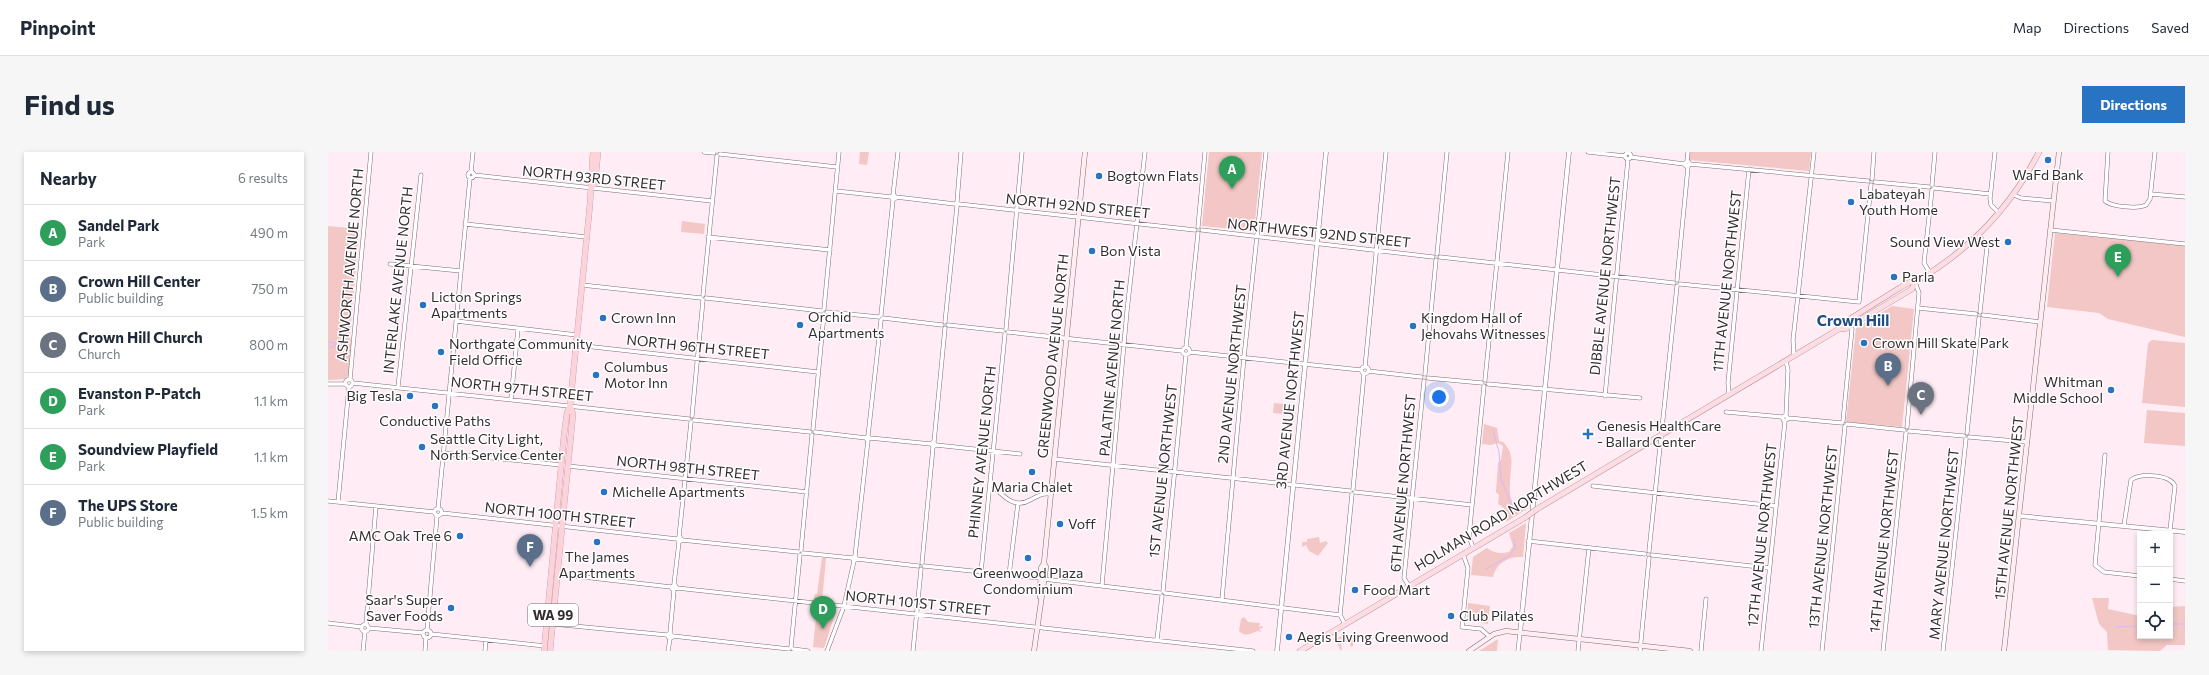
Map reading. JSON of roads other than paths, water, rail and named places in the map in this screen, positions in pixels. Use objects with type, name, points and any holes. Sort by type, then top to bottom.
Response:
[{"type":"highway","name":"WA 99","points":[[544,648],[565,466],[567,413],[570,406],[591,188],[593,152]]},
{"type":"highway","name":"WA 99","points":[[591,188],[595,183],[598,152]]},
{"type":"highway","name":"WA 99","points":[[550,651],[557,574],[559,526]]},
{"type":"main road","name":"GREENWOOD AVENUE NORTH","points":[[1034,651],[1042,579],[1046,567],[1044,563],[1085,152]]},
{"type":"main road","name":"HOLMAN ROAD NORTHWEST","points":[[1300,651],[1839,329],[1843,324],[1864,310],[1910,282],[1915,282],[1930,274],[1979,235],[1999,213],[2014,195],[2039,152]]},
{"type":"main road","name":"15TH AVENUE NORTHWEST","points":[[2004,651],[2059,152]]},
{"type":"main road","name":"HOLMAN ROAD NORTHWEST","points":[[1839,329],[1846,329],[1912,289],[1915,282]]},
{"type":"main road","points":[[1469,651],[1490,637],[1502,632],[1640,648],[1690,651]]},
{"type":"street","name":"ASHWORTH AVENUE NORTH","points":[[350,379],[372,152]]},
{"type":"street","points":[[328,623],[423,633],[427,630],[437,516],[436,510],[443,453],[465,224],[472,175],[473,152]]},
{"type":"street","points":[[704,152],[837,167]]},
{"type":"street","points":[[791,649],[839,152]]},
{"type":"street","points":[[828,651],[844,606],[855,559],[898,152]]},
{"type":"street","points":[[913,651],[961,152]]},
{"type":"street","name":"PHINNEY AVENUE NORTH","points":[[980,572],[1022,152]]},
{"type":"street","name":"PALATINE AVENUE NORTH","points":[[1102,586],[1144,152]]},
{"type":"street","points":[[1182,351],[1186,347],[1205,152]]},
{"type":"street","name":"2ND AVENUE NORTHWEST","points":[[1222,599],[1244,357],[1266,152]]},
{"type":"street","name":"3RD AVENUE NORTHWEST","points":[[1277,651],[1326,152]]},
{"type":"street","points":[[1368,371],[1365,367],[1386,152]]},
{"type":"street","points":[[1428,378],[1425,374],[1447,152]]},
{"type":"street","points":[[1473,548],[1469,538],[1508,152]]},
{"type":"street","points":[[1518,651],[1568,152]]},
{"type":"street","points":[[1588,152],[1628,155],[1687,164],[1811,175],[1990,194]]},
{"type":"street","points":[[1688,152],[1677,283],[1649,551],[1652,555],[1769,568]]},
{"type":"street","points":[[1794,356],[1793,340],[1797,296],[1814,152]]},
{"type":"street","points":[[1864,310],[1859,302],[1874,152]]},
{"type":"street","points":[[1930,274],[1924,263],[1935,152]]},
{"type":"street","points":[[1995,152],[1990,194],[1991,205],[1999,213]]},
{"type":"street","points":[[2108,152],[2104,197],[2109,204],[2141,207],[2148,203],[2151,194],[2155,152]]},
{"type":"street","points":[[668,651],[717,154]]},
{"type":"street","name":"DIBBLE AVENUE NORTHWEST","points":[[1605,396],[1628,155]]},
{"type":"street","name":"11TH AVENUE NORTHWEST","points":[[1730,394],[1728,383],[1749,170]]},
{"type":"street","name":"INTERLAKE AVENUE NORTH","points":[[398,387],[421,175]]},
{"type":"street","name":"NORTH 93RD STREET","points":[[472,175],[712,201]]},
{"type":"street","name":"NORTH 92ND STREET","points":[[836,191],[1016,210],[1196,232]]},
{"type":"street","points":[[2151,194],[2185,198]]},
{"type":"street","points":[[2014,195],[2021,198],[2053,201]]},
{"type":"street","points":[[465,224],[586,238]]},
{"type":"street","points":[[1198,227],[1202,230]]},
{"type":"street","points":[[1196,232],[1202,230]]},
{"type":"street","name":"NORTHWEST 92ND STREET","points":[[1202,230],[1496,264],[1859,302]]},
{"type":"street","points":[[2050,230],[2185,244]]},
{"type":"street","points":[[1979,235],[1987,247],[1980,312]]},
{"type":"street","points":[[708,237],[830,250]]},
{"type":"street","points":[[390,264],[461,271]]},
{"type":"street","name":"14TH AVENUE NORTHWEST","points":[[1883,651],[1907,430],[1920,291],[1915,282]]},
{"type":"street","points":[[582,285],[1125,344],[1182,351],[1186,354],[1190,352],[1361,370],[1365,367]]},
{"type":"street","points":[[1918,308],[1976,314],[1980,312]]},
{"type":"street","points":[[1980,312],[1983,315],[2040,322]]},
{"type":"street","points":[[1976,314],[1979,318],[1983,315]]},
{"type":"street","name":"MARY AVENUE NORTHWEST","points":[[1943,651],[1979,318]]},
{"type":"street","points":[[456,322],[577,335]]},
{"type":"street","name":"13TH AVENUE NORTHWEST","points":[[1822,651],[1844,424],[1852,329],[1850,326]]},
{"type":"street","points":[[511,399],[518,329]]},
{"type":"street","name":"NORTH 96TH STREET","points":[[576,345],[818,372]]},
{"type":"street","points":[[1186,347],[1190,352]]},
{"type":"street","name":"1ST AVENUE NORTHWEST","points":[[1157,640],[1186,354]]},
{"type":"street","name":"12TH AVENUE NORTHWEST","points":[[1761,651],[1785,418],[1788,370],[1786,361]]},
{"type":"street","points":[[1345,624],[1340,615],[1364,374],[1361,370]]},
{"type":"street","points":[[1364,374],[1368,371],[1421,376],[1425,374]]},
{"type":"street","points":[[1421,376],[1424,381],[1428,378],[1605,396],[1640,398]]},
{"type":"street","points":[[328,384],[348,386],[353,383],[350,379],[347,380],[348,386],[338,502]]},
{"type":"street","name":"6TH AVENUE NORTHWEST","points":[[1409,586],[1404,578],[1424,381]]},
{"type":"street","name":"NORTH 97TH STREET","points":[[353,383],[1020,454]]},
{"type":"street","points":[[1726,412],[2027,442]]},
{"type":"street","name":"NORTH 98TH STREET","points":[[443,453],[807,492]]},
{"type":"street","points":[[2105,455],[2094,560],[2097,569],[2104,572],[2137,576]]},
{"type":"street","points":[[1054,459],[1293,484],[1472,505]]},
{"type":"street","points":[[2124,525],[2130,482],[2133,478],[2142,476],[2165,478],[2173,482],[2175,490],[2170,530]]},
{"type":"street","points":[[990,483],[1007,499],[1018,503],[1028,502],[1041,493],[1051,494]]},
{"type":"street","points":[[1593,486],[1776,506]]},
{"type":"street","points":[[328,501],[436,510],[442,513]]},
{"type":"street","points":[[1009,575],[1018,503]]},
{"type":"street","points":[[363,651],[367,626],[376,506]]},
{"type":"street","points":[[437,516],[442,513]]},
{"type":"street","name":"NORTH 100TH STREET","points":[[442,513],[1222,599],[1340,615]]},
{"type":"street","points":[[2020,516],[2098,522],[2185,532]]},
{"type":"street","points":[[1528,541],[1645,554],[1649,558]]},
{"type":"street","points":[[1578,651],[1589,548]]},
{"type":"street","points":[[1645,554],[1649,551]]},
{"type":"street","points":[[1464,554],[1468,568],[1462,627],[1481,629],[1490,637]]},
{"type":"street","points":[[1640,648],[1649,558],[1652,555]]},
{"type":"street","name":"NORTH 101ST STREET","points":[[557,574],[1253,651]]},
{"type":"street","points":[[2173,579],[2185,581]]},
{"type":"street","points":[[1701,651],[1706,599]]},
{"type":"street","points":[[552,624],[808,651]]},
{"type":"street","points":[[362,627],[365,631]]},
{"type":"street","points":[[427,630],[431,634]]},
{"type":"street","points":[[423,633],[426,637],[425,651]]},
{"type":"street","points":[[426,637],[431,634],[544,648]]},
{"type":"street","points":[[485,651],[486,640]]},
{"type":"waterway","points":[[328,342],[336,343],[334,347],[329,347]]},
{"type":"waterway","points":[[1280,410],[1294,410]]},
{"type":"waterway","points":[[1493,431],[1499,452],[1501,479],[1511,504],[1511,512]]},
{"type":"waterway","points":[[1486,569],[1509,556],[1515,548],[1514,539]]},
{"type":"waterway","points":[[2173,624],[2185,624]]},
{"type":"waterway","points":[[2116,627],[2137,626]]},
{"type":"place","name":"WaFd Bank","points":[[2048,160]]},
{"type":"place","name":"Bogtown Flats","points":[[1099,176]]},
{"type":"place","name":"Sandel Park","points":[[1232,189]]},
{"type":"place","name":"Labateyah Youth Home","points":[[1851,202]]},
{"type":"place","name":"Sound View West","points":[[2008,242]]},
{"type":"place","name":"Bon Vista","points":[[1092,251]]},
{"type":"place","name":"Parla","points":[[1894,277]]},
{"type":"place","name":"Soundview Playfield","points":[[2118,277]]},
{"type":"place","name":"Licton Springs Apartments","points":[[423,305]]},
{"type":"place","name":"Crown Inn","points":[[603,318]]},
{"type":"place","name":"Orchid Apartments","points":[[800,325]]},
{"type":"place","name":"Kingdom Hall of Jehovahs Witnesses","points":[[1413,326]]},
{"type":"place","name":"Crown Hill Skate Park","points":[[1864,343]]},
{"type":"place","name":"Northgate Community Field Office","points":[[441,352]]},
{"type":"place","name":"Columbus Motor Inn","points":[[596,375]]},
{"type":"place","name":"Crown Hill Center","points":[[1888,386]]},
{"type":"place","name":"Whitman Middle School","points":[[2111,390]]},
{"type":"place","name":"Big Tesla","points":[[410,396]]},
{"type":"place","name":"Conductive Paths","points":[[435,406]]},
{"type":"place","name":"Crown Hill Church","points":[[1921,415]]},
{"type":"place","name":"Genesis HealthCare - Ballard Center","points":[[1588,434]]},
{"type":"place","name":"Seattle City Light, North Service Center","points":[[422,447]]},
{"type":"place","name":"Maria Chalet","points":[[1032,472]]},
{"type":"place","name":"Michelle Apartments","points":[[604,492]]},
{"type":"place","name":"Voff","points":[[1060,524]]},
{"type":"place","name":"AMC Oak Tree 6","points":[[460,536]]},
{"type":"place","name":"The James Apartments","points":[[597,542]]},
{"type":"place","name":"Greenwood Plaza Condominium","points":[[1028,558]]},
{"type":"place","name":"The UPS Store","points":[[530,567]]},
{"type":"place","name":"Food Mart","points":[[1355,590]]},
{"type":"place","name":"Saar's Super Saver Foods","points":[[451,608]]},
{"type":"place","name":"Club Pilates","points":[[1451,616]]},
{"type":"place","name":"Evanston P-Patch","points":[[823,629]]},
{"type":"place","name":"Aegis Living Greenwood","points":[[1289,637]]},
{"type":"district","name":"Crown Hill","points":[[1853,321]]}]
